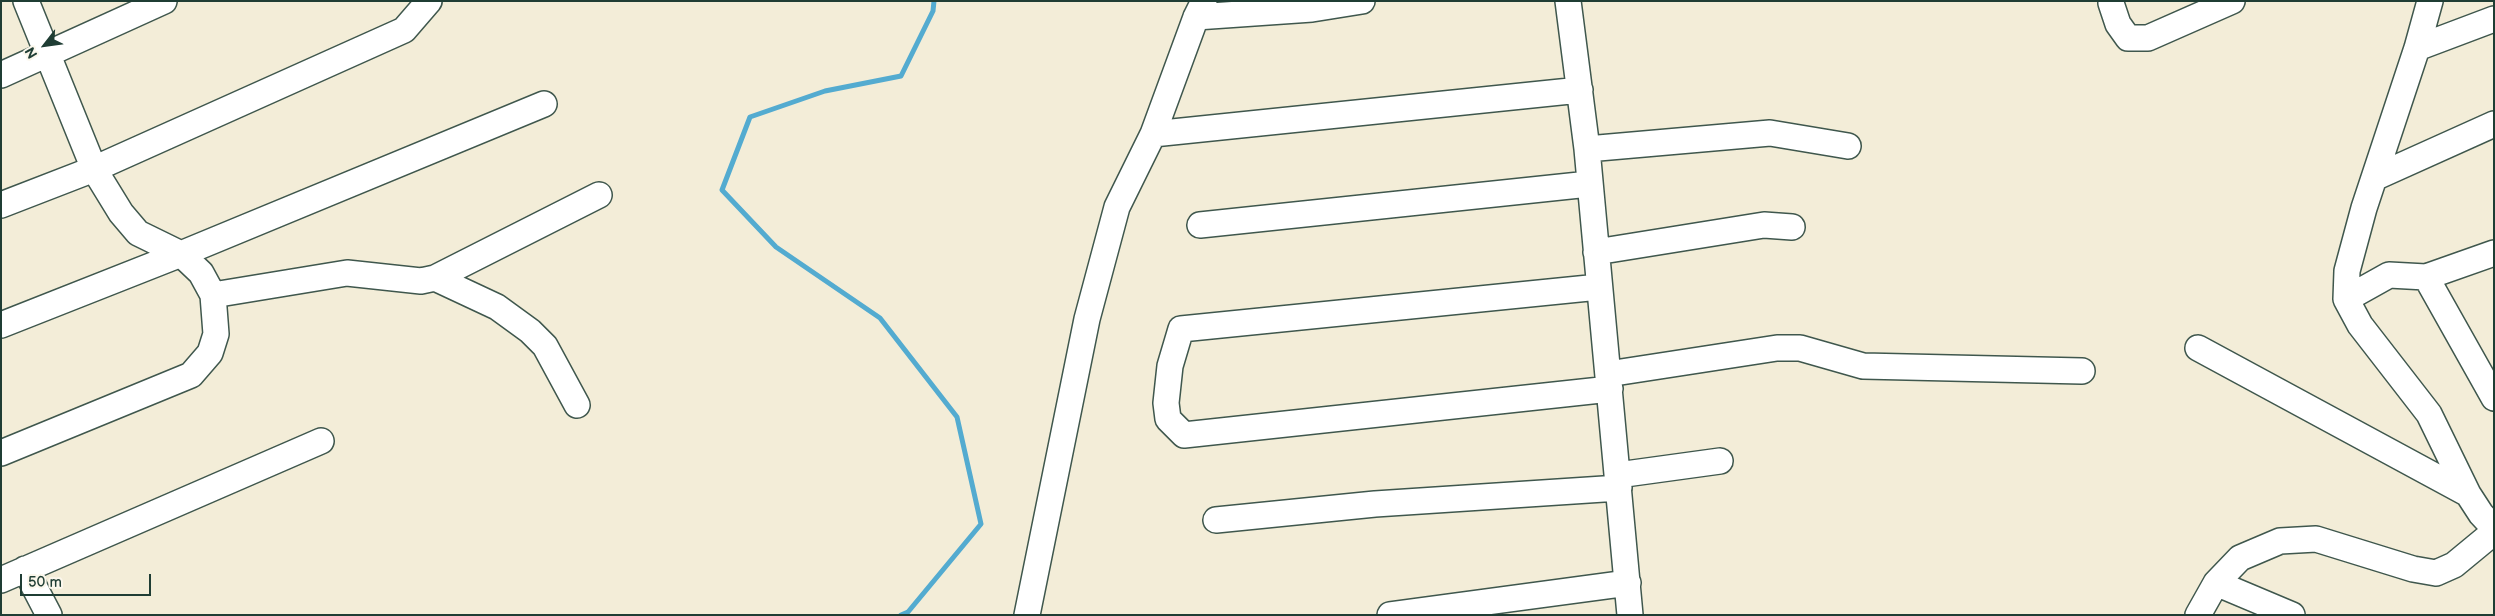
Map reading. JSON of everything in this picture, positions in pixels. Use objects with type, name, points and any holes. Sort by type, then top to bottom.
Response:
[{"type":"street","points":[[1,453],[191,375],[210,353],[216,334],[213,295],[201,273],[181,254],[138,233],[121,213],[94,169],[26,1]]},
{"type":"street","points":[[1,76],[164,1]]},
{"type":"street","points":[[1,205],[94,169],[404,30],[429,1]]},
{"type":"street","points":[[1027,615],[1087,319],[1117,207],[1153,134],[1200,9],[1312,5],[1362,1]]},
{"type":"street","points":[[1568,1],[1587,148],[1630,615]]},
{"type":"street","points":[[2111,3],[2118,24],[2128,38],[2148,38],[2232,1]]},
{"type":"street","points":[[2198,615],[2216,584],[2240,558],[2259,548],[2280,541],[2316,539],[2413,569],[2436,573],[2454,565],[2494,530],[2468,494],[2428,414],[2360,325],[2346,299],[2347,271],[2374,178],[2417,48],[2430,1]]},
{"type":"street","points":[[2417,48],[2494,18]]},
{"type":"street","points":[[1153,134],[1580,90]]},
{"type":"street","points":[[1,325],[181,254],[544,104]]},
{"type":"street","points":[[2374,178],[2494,124]]},
{"type":"street","points":[[1587,148],[1770,133],[1848,146]]},
{"type":"street","points":[[1200,226],[1589,184]]},
{"type":"street","points":[[213,295],[347,272],[421,281],[435,278],[599,195]]},
{"type":"street","points":[[1596,252],[1764,225],[1792,228]]},
{"type":"street","points":[[2346,299],[2389,275],[2426,277],[2494,253]]},
{"type":"street","points":[[2426,277],[2494,398]]},
{"type":"street","points":[[435,278],[497,307],[530,330],[545,346],[577,405]]},
{"type":"street","points":[[1599,287],[1181,330],[1170,366],[1166,403],[1168,420],[1184,435],[1609,381],[1777,348],[1800,348],[1863,366],[2082,371]]},
{"type":"street","points":[[2198,348],[2468,494]]},
{"type":"street","points":[[1,580],[321,441]]},
{"type":"street","points":[[1216,520],[1618,482],[1720,461]]},
{"type":"street","points":[[25,569],[49,615]]},
{"type":"street","points":[[1390,615],[1628,582]]},
{"type":"street","points":[[2216,584],[2292,615]]},
{"type":"waterway","points":[[901,615],[908,612],[981,524],[957,417],[880,318],[776,247],[722,190],[750,117],[825,91],[901,76],[933,11],[934,1]]}]
